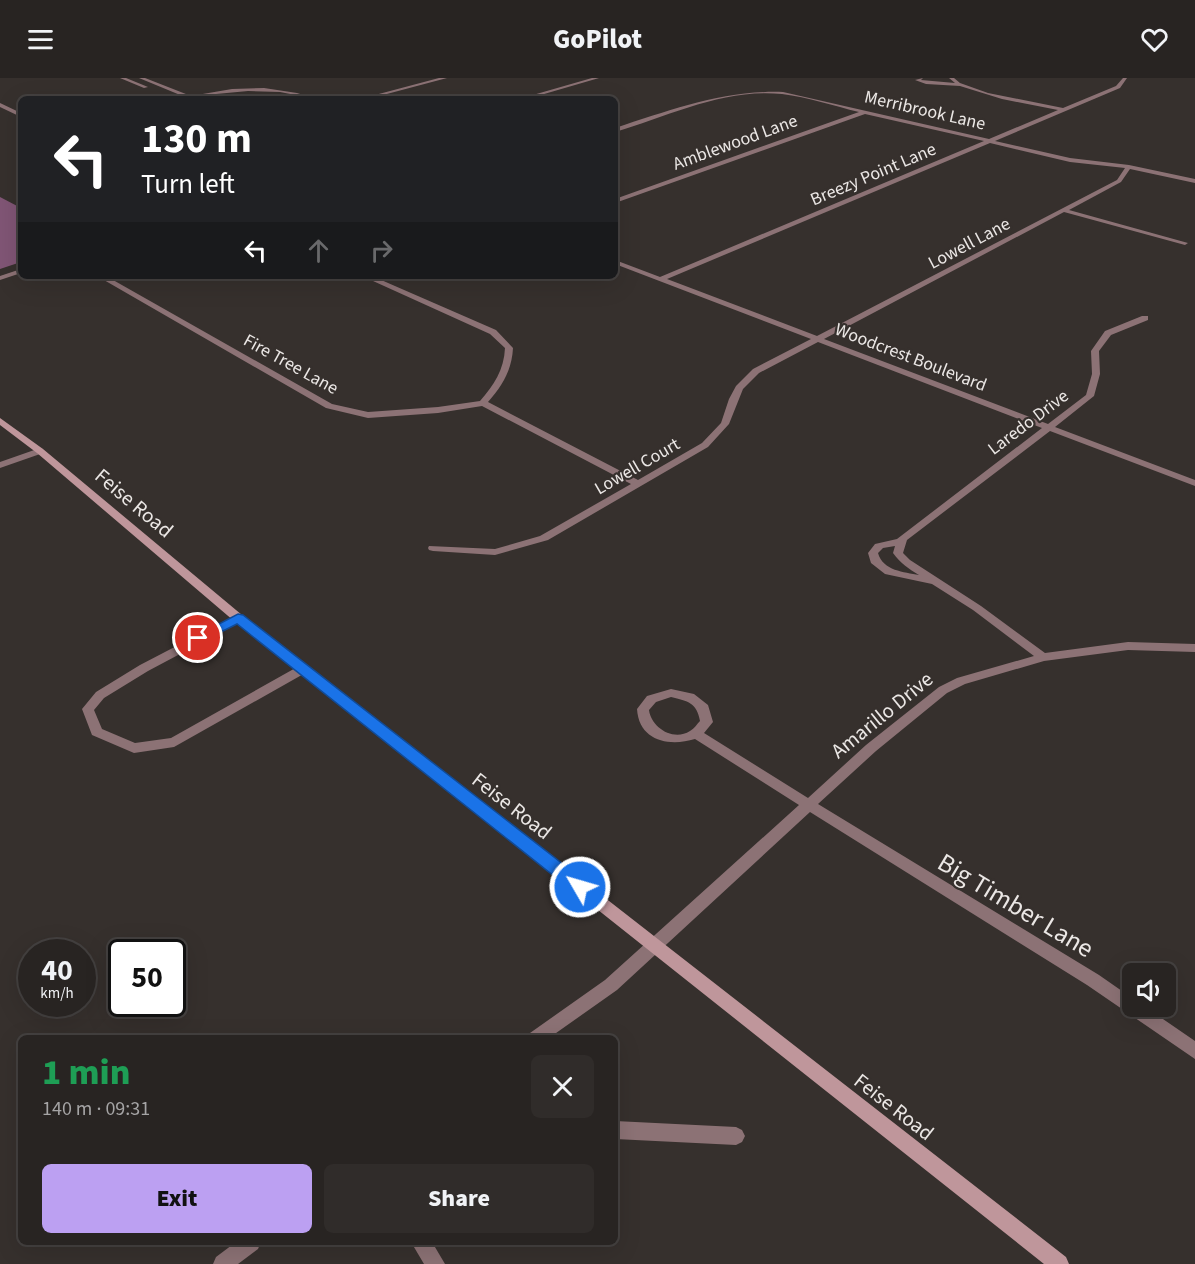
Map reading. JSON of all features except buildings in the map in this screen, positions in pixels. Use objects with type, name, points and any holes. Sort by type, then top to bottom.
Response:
[{"type":"main road","name":"Feise Road","points":[[0,421],[40,451],[238,618],[1059,1264]]},
{"type":"street","points":[[122,78],[168,96]]},
{"type":"street","points":[[141,78],[189,96]]},
{"type":"street","points":[[374,96],[445,78]]},
{"type":"street","points":[[532,96],[597,78]]},
{"type":"street","points":[[921,78],[917,80],[926,83],[959,85],[1063,110]]},
{"type":"street","points":[[951,78],[959,85]]},
{"type":"street","name":"Breezy Point Lane","points":[[661,279],[1118,87],[1125,78]]},
{"type":"street","points":[[412,81],[423,84]]},
{"type":"street","points":[[202,96],[221,91],[262,88],[280,89],[304,96]]},
{"type":"street","name":"Merribrook Lane","points":[[618,129],[723,96],[761,92],[792,94],[1070,160],[1129,168],[1195,182]]},
{"type":"street","points":[[0,105],[18,114]]},
{"type":"street","name":"Amblewood Lane","points":[[618,200],[866,112]]},
{"type":"street","name":"Lowell Lane","points":[[817,339],[1119,181],[1129,168]]},
{"type":"street","points":[[1063,210],[1185,243]]},
{"type":"street","name":"Woodcrest Boulevard","points":[[618,263],[1195,483]]},
{"type":"street","points":[[0,278],[18,273]]},
{"type":"street","name":"Fire Tree Lane","points":[[105,279],[329,406],[368,415],[438,410],[483,403]]},
{"type":"street","points":[[373,279],[493,332],[509,348],[509,360],[498,385],[483,403],[639,484]]},
{"type":"street","name":"Laredo Drive","points":[[934,582],[889,572],[875,561],[873,553],[879,546],[901,541],[976,481],[1090,396],[1096,374],[1095,351],[1108,333],[1145,318]]},
{"type":"street","name":"Lowell Court","points":[[433,548],[495,552],[544,538],[705,445],[725,424],[739,388],[756,371],[817,339]]},
{"type":"street","points":[[0,465],[40,451]]},
{"type":"street","name":"Laredo Drive","points":[[901,541],[898,553],[906,562],[977,608],[1043,657]]},
{"type":"street","points":[[238,618],[100,695],[88,710],[97,732],[134,748],[174,742],[303,669]]},
{"type":"street","name":"Amarillo Drive","points":[[540,1035],[610,985],[871,748],[943,690],[961,681],[1043,657],[1128,646],[1195,648]]},
{"type":"street","points":[[670,693],[690,697],[704,708],[707,715],[707,722],[696,734],[686,738],[664,737],[647,727],[642,712],[646,705],[660,695],[670,693]]},
{"type":"street","name":"Big Timber Lane","points":[[696,734],[1093,980],[1195,1051]]},
{"type":"street","points":[[618,1130],[736,1136]]},
{"type":"street","points":[[223,1264],[247,1245]]},
{"type":"street","points":[[423,1245],[435,1264]]},
{"type":"shaded area","points":[[0,197],[18,206],[18,263],[0,269]]},
{"type":"route","points":[[198,638],[238,618],[580,887]]}]
